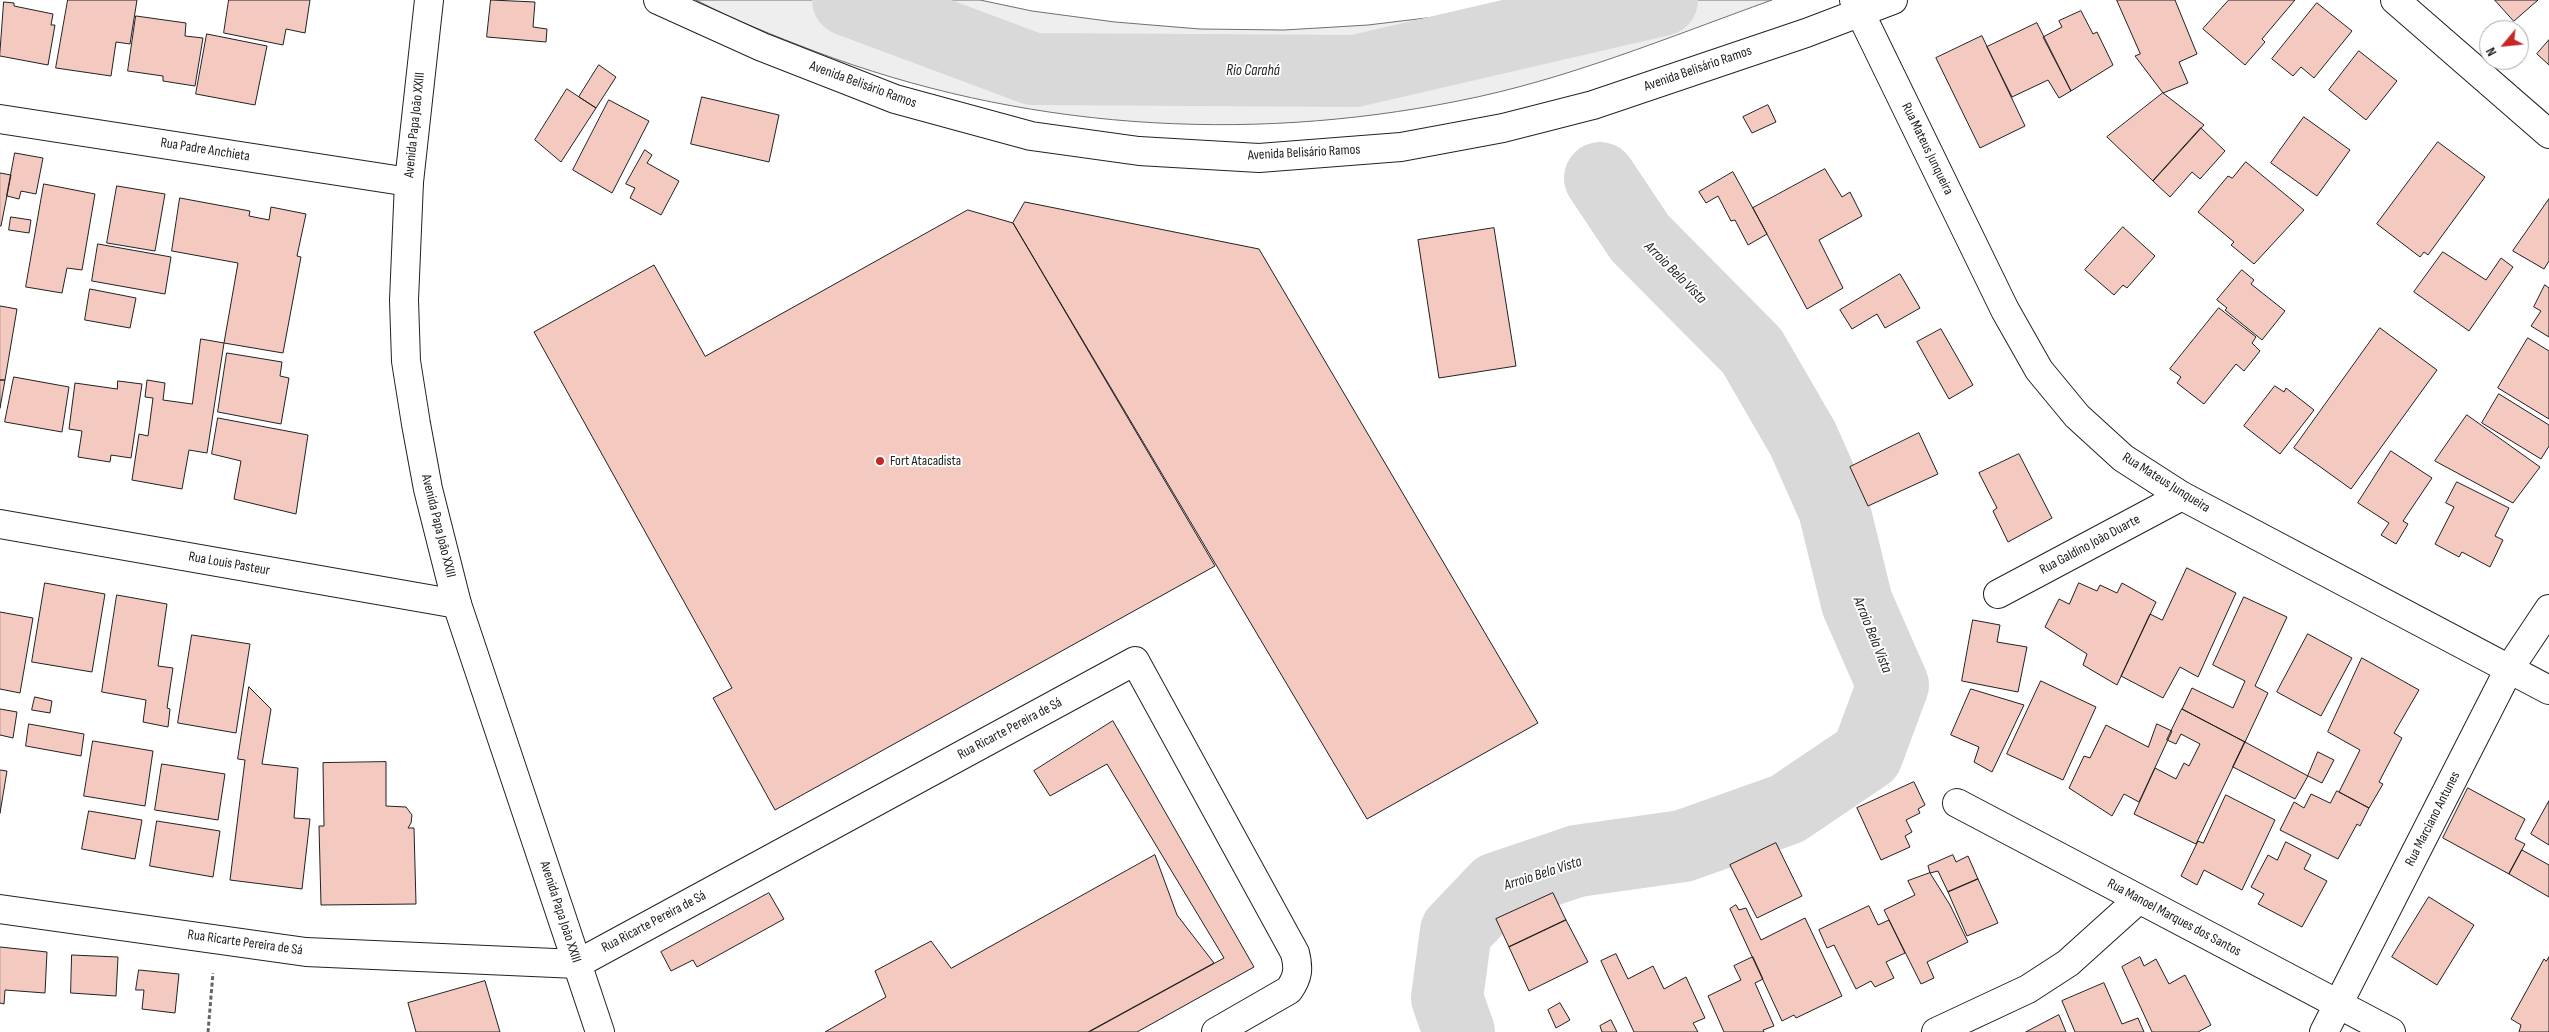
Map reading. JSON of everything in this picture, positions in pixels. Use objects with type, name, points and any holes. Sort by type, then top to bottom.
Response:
[{"type":"street","name":"Avenida Papa João XXIII","points":[[428,0],[409,182],[404,300],[406,361],[428,489],[457,604],[600,1032]]},
{"type":"street","name":"Avenida Belisário Ramos","points":[[658,0],[762,47],[895,99],[1030,136],[1139,151],[1259,158],[1401,147],[1503,128],[1593,105],[1858,6],[1893,0]]},
{"type":"street","points":[[2395,0],[2549,134]]},
{"type":"street","name":"Rua Mateus Junqueira","points":[[1858,6],[2005,310],[2039,370],[2077,416],[2123,458],[2182,496],[2549,690]]},
{"type":"street","name":"Rua Padre Anchieta","points":[[0,119],[409,182]]},
{"type":"street","name":"Rua Galdino João Duarte","points":[[1998,594],[2182,496]]},
{"type":"street","name":"Rua Louis Pasteur","points":[[0,524],[457,604]]},
{"type":"street","name":"Rua Marciano Antunes","points":[[2324,1032],[2509,669],[2549,609]]},
{"type":"street","name":"Rua Ricarte Pereira de Sá","points":[[0,909],[306,952],[577,964],[1135,661],[1295,953],[1299,966],[1296,979],[1289,990],[1216,1032]]},
{"type":"street","name":"Rua Manoel Marques dos Santos","points":[[1958,803],[2391,1032]]},
{"type":"street","points":[[1936,1032],[2028,989],[2068,963],[2139,899]]},
{"type":"path","points":[[208,1032],[211,1016]]},
{"type":"shaded area","points":[[696,0],[980,0],[1032,11],[1115,22],[1200,29],[1284,30],[1368,25],[1451,15],[1534,0],[1772,0],[1578,70],[1538,82],[1458,101],[1377,114],[1296,122],[1215,125],[1133,121],[1052,112],[971,98],[892,77],[814,51],[770,34]]},
{"type":"building","points":[[68,0],[137,0],[130,44],[116,42],[111,76],[56,68]]},
{"type":"building","points":[[229,0],[310,0],[305,33],[286,29],[283,45],[224,33]]},
{"type":"building","points":[[491,0],[535,2],[533,27],[547,29],[546,42],[487,37]]},
{"type":"building","points":[[2117,0],[2175,0],[2197,54],[2179,62],[2188,83],[2163,93],[2135,56],[2140,54]]},
{"type":"building","points":[[2229,0],[2295,0],[2262,39],[2265,42],[2245,65],[2203,29]]},
{"type":"building","points":[[2495,0],[2538,0],[2515,20]]},
{"type":"building","points":[[4,2],[14,3],[14,6],[53,14],[51,25],[55,25],[48,65],[0,56]]},
{"type":"building","points":[[2317,3],[2352,31],[2314,78],[2301,67],[2293,76],[2272,59]]},
{"type":"building","points":[[2081,11],[2093,34],[2097,32],[2113,65],[2071,91],[2043,37],[2062,27],[2059,21]]},
{"type":"building","points":[[136,16],[186,23],[185,36],[203,38],[195,86],[163,81],[163,76],[128,71]]},
{"type":"building","points":[[2037,23],[2071,91],[2059,98],[2048,80],[2012,97],[1987,47]]},
{"type":"building","points":[[207,34],[267,46],[255,105],[196,94]]},
{"type":"building","points":[[1982,36],[2025,126],[1980,148],[1936,58]]},
{"type":"building","points":[[2549,40],[2549,65],[2537,54]]},
{"type":"building","points":[[2359,51],[2397,81],[2366,120],[2329,90]]},
{"type":"building","points":[[599,65],[616,77],[596,108],[579,97]]},
{"type":"building","points":[[567,89],[596,108],[561,162],[535,140]]},
{"type":"building","points":[[2163,93],[2204,125],[2153,181],[2107,137]]},
{"type":"building","points":[[702,97],[779,115],[769,162],[691,144]]},
{"type":"building","points":[[609,100],[649,121],[612,193],[573,170]]},
{"type":"building","points":[[1768,105],[1776,122],[1752,133],[1743,117]]},
{"type":"building","points":[[2304,117],[2350,150],[2317,196],[2271,163]]},
{"type":"building","points":[[2201,128],[2225,151],[2200,179],[2192,172],[2170,197],[2153,181]]},
{"type":"building","points":[[2438,142],[2485,177],[2428,255],[2424,252],[2420,257],[2377,224]]},
{"type":"building","points":[[645,150],[652,155],[647,163],[679,181],[661,215],[630,198],[635,188],[626,184]]},
{"type":"building","points":[[15,153],[43,158],[36,194],[21,191],[19,199],[7,196]]},
{"type":"building","points":[[2246,162],[2304,210],[2254,264],[2231,245],[2234,242],[2198,212],[2228,176],[2232,178]]},
{"type":"building","points":[[1825,169],[1842,197],[1850,192],[1862,216],[1819,240],[1843,288],[1807,309],[1753,208]]},
{"type":"building","points":[[1733,172],[1767,234],[1748,245],[1735,220],[1731,221],[1718,196],[1706,203],[1699,192]]},
{"type":"building","points":[[0,173],[11,175],[1,226],[0,226]]},
{"type":"building","points":[[44,184],[95,194],[82,270],[67,268],[62,293],[26,287]]},
{"type":"building","points":[[117,186],[165,194],[155,251],[107,243]]},
{"type":"building","points":[[180,198],[250,211],[249,216],[269,220],[271,207],[306,214],[297,256],[301,257],[283,353],[224,343],[238,263],[172,251]]},
{"type":"building","points":[[2549,199],[2549,261],[2544,269],[2513,251]]},
{"type":"building","points":[[1025,202],[1259,249],[1538,723],[1367,819],[1013,223]]},
{"type":"building","name":"Fort Atacadista","points":[[968,210],[1013,223],[1215,566],[775,810],[713,698],[732,688],[534,332],[654,265],[705,356]]},
{"type":"building","points":[[11,217],[31,220],[29,233],[9,230]]},
{"type":"building","points":[[2123,227],[2155,256],[2127,288],[2123,285],[2114,295],[2085,270]]},
{"type":"building","points":[[1494,228],[1516,366],[1439,378],[1418,240]]},
{"type":"building","points":[[98,244],[171,257],[165,294],[92,281]]},
{"type":"building","points":[[2443,252],[2486,280],[2501,258],[2513,267],[2469,331],[2414,292]]},
{"type":"building","points":[[2242,270],[2254,280],[2251,284],[2285,311],[2262,340],[2225,310],[2227,308],[2217,300]]},
{"type":"building","points":[[1900,274],[1920,308],[1885,328],[1877,314],[1852,329],[1840,310]]},
{"type":"building","points":[[2545,285],[2549,288],[2549,337],[2531,326],[2541,311],[2534,307]]},
{"type":"building","points":[[90,289],[136,298],[130,328],[85,320]]},
{"type":"building","points":[[0,306],[17,309],[5,380],[0,380]]},
{"type":"building","points":[[2219,308],[2256,337],[2252,343],[2260,351],[2244,371],[2236,364],[2204,404],[2177,383],[2181,377],[2170,369]]},
{"type":"building","points":[[2380,328],[2437,370],[2351,489],[2294,448]]},
{"type":"building","points":[[1941,329],[1973,385],[1949,399],[1917,342]]},
{"type":"building","points":[[2528,338],[2549,351],[2549,419],[2498,388]]},
{"type":"building","points":[[201,339],[224,343],[207,453],[189,450],[182,489],[132,480],[139,434],[148,436],[153,398],[145,397],[147,380],[165,383],[163,400],[192,404]]},
{"type":"building","points":[[227,353],[282,362],[280,376],[289,378],[281,424],[218,412]]},
{"type":"building","points":[[14,377],[69,387],[62,432],[5,422]]},
{"type":"building","points":[[0,380],[5,380],[0,408]]},
{"type":"building","points":[[118,381],[142,384],[131,458],[111,455],[110,462],[78,457],[82,431],[69,429],[75,383],[117,389]]},
{"type":"building","points":[[2275,386],[2284,392],[2286,388],[2314,410],[2280,454],[2244,426]]},
{"type":"building","points":[[2499,394],[2549,425],[2549,446],[2541,459],[2482,423]]},
{"type":"building","points":[[2467,415],[2540,467],[2513,503],[2435,461]]},
{"type":"building","points":[[218,418],[308,435],[296,514],[234,499],[241,461],[212,454]]},
{"type":"building","points":[[1919,433],[1938,474],[1868,506],[1850,467]]},
{"type":"building","points":[[2391,451],[2432,478],[2403,521],[2408,524],[2396,544],[2381,535],[2389,523],[2358,503]]},
{"type":"building","points":[[2019,454],[2052,518],[2008,542],[1993,511],[1997,508],[1979,473]]},
{"type":"building","points":[[2457,482],[2509,508],[2495,536],[2503,540],[2490,567],[2462,552],[2459,557],[2435,544],[2454,507],[2446,503]]},
{"type":"building","points":[[2187,568],[2236,593],[2198,677],[2180,667],[2163,698],[2121,676],[2150,614],[2162,620]]},
{"type":"building","points":[[45,583],[105,594],[92,672],[32,662]]},
{"type":"building","points":[[2079,583],[2097,591],[2100,585],[2117,593],[2122,583],[2156,602],[2117,685],[2083,665],[2087,654],[2045,627],[2059,599],[2069,604]]},
{"type":"building","points":[[117,595],[167,604],[158,666],[173,668],[167,708],[170,709],[168,727],[143,722],[146,700],[102,692]]},
{"type":"building","points":[[2244,597],[2287,617],[2255,686],[2268,693],[2245,742],[2182,709],[2192,688],[2233,708],[2245,681],[2213,665]]},
{"type":"building","points":[[0,612],[33,618],[20,693],[0,689]]},
{"type":"building","points":[[1973,620],[2000,625],[1997,642],[2027,647],[2018,692],[1962,681]]},
{"type":"building","points":[[2308,634],[2352,658],[2321,716],[2277,692]]},
{"type":"building","points":[[192,635],[250,644],[236,733],[178,723]]},
{"type":"building","points":[[2362,658],[2419,690],[2394,733],[2402,738],[2379,782],[2383,784],[2369,808],[2339,792],[2360,750],[2328,732]]},
{"type":"building","points":[[2041,681],[2096,707],[2063,780],[2007,754]]},
{"type":"building","points":[[249,687],[271,709],[262,764],[298,768],[294,818],[310,819],[302,889],[230,880],[245,760],[238,759]]},
{"type":"building","points":[[1971,689],[2024,705],[1992,772],[1974,762],[1979,747],[1951,735]]},
{"type":"building","points":[[35,697],[52,701],[50,713],[32,710]]},
{"type":"building","points":[[0,709],[17,712],[13,738],[0,735]]},
{"type":"building","points":[[2182,709],[2245,742],[2196,844],[2134,814],[2155,768],[2176,779],[2184,763],[2189,766],[2200,744],[2181,734],[2176,744],[2167,740]]},
{"type":"building","points":[[1113,721],[1254,967],[1137,1032],[1089,1032],[1224,958],[1107,764],[1050,796],[1034,771]]},
{"type":"building","points":[[29,724],[84,734],[81,756],[26,746]]},
{"type":"building","points":[[2157,724],[2172,731],[2139,802],[2124,794],[2112,816],[2069,788],[2084,756],[2090,758],[2106,725],[2148,747]]},
{"type":"building","points":[[93,741],[153,751],[145,806],[84,796]]},
{"type":"building","points":[[2245,742],[2308,776],[2295,799],[2233,767]]},
{"type":"building","points":[[2318,752],[2334,760],[2322,783],[2308,776]]},
{"type":"building","points":[[386,762],[386,806],[406,807],[412,815],[408,828],[414,828],[416,904],[321,905],[319,826],[324,826],[323,763]]},
{"type":"building","points":[[162,764],[225,774],[218,820],[155,810]]},
{"type":"building","points":[[0,770],[7,771],[0,813]]},
{"type":"building","points":[[1914,782],[1925,805],[1918,809],[1920,813],[1906,820],[1912,832],[1905,836],[1910,847],[1881,860],[1857,808]]},
{"type":"building","points":[[2468,788],[2525,819],[2515,839],[2525,844],[2509,874],[2443,838]]},
{"type":"building","points":[[2337,791],[2369,808],[2360,826],[2357,824],[2338,859],[2280,830],[2294,802],[2304,808],[2311,794],[2330,803]]},
{"type":"building","points":[[2226,795],[2275,820],[2242,890],[2204,870],[2197,885],[2181,876],[2198,841],[2203,843]]},
{"type":"building","points":[[2549,801],[2549,845],[2531,834]]},
{"type":"building","points":[[89,811],[142,820],[135,859],[82,849]]},
{"type":"building","points":[[157,821],[220,831],[213,877],[150,866]]},
{"type":"building","points":[[2286,842],[2311,855],[2304,869],[2327,881],[2302,927],[2258,904],[2264,894],[2251,887],[2268,855],[2277,860]]},
{"type":"building","points":[[1776,843],[1802,896],[1757,918],[1730,865]]},
{"type":"building","points":[[2522,850],[2549,865],[2549,897],[2509,874]]},
{"type":"building","points":[[1155,855],[1177,915],[1214,963],[1088,1032],[825,1032],[886,997],[875,971],[931,941],[951,968]]},
{"type":"building","points":[[1953,855],[1956,862],[1968,856],[1978,879],[1948,892],[1938,871],[1930,873],[1928,866]]},
{"type":"building","points":[[1930,873],[1950,905],[1968,942],[1927,962],[1934,978],[1921,984],[1884,910],[1915,895],[1908,881]]},
{"type":"building","points":[[1978,879],[1998,923],[1967,936],[1948,892]]},
{"type":"building","points":[[769,893],[784,919],[697,967],[693,960],[671,971],[661,952]]},
{"type":"building","points":[[1553,893],[1566,920],[1509,947],[1496,919]]},
{"type":"building","points":[[2429,897],[2474,925],[2437,985],[2392,957]]},
{"type":"building","points":[[1736,905],[1739,910],[1746,908],[1761,940],[1805,918],[1842,996],[1796,1018],[1794,1015],[1782,1021],[1730,909]]},
{"type":"building","points":[[1869,906],[1878,925],[1889,920],[1905,953],[1886,962],[1894,978],[1875,987],[1871,981],[1856,989],[1834,945],[1827,948],[1819,930]]},
{"type":"building","points":[[1566,920],[1588,962],[1529,991],[1509,947]]},
{"type":"building","points":[[0,947],[47,952],[45,993],[5,990],[4,1004],[0,1003]]},
{"type":"building","points":[[1616,954],[1628,979],[1653,966],[1664,989],[1686,977],[1705,1018],[1693,1023],[1698,1032],[1634,1032],[1601,961]]},
{"type":"building","points":[[72,955],[118,957],[116,996],[71,993]]},
{"type":"building","points":[[1753,957],[1763,979],[1755,983],[1774,1026],[1763,1030],[1764,1032],[1724,1032],[1708,996],[1741,980],[1734,966]]},
{"type":"building","points":[[2140,957],[2144,966],[2156,959],[2169,984],[2185,975],[2211,1025],[2198,1032],[2152,1032],[2122,967]]},
{"type":"building","points":[[2549,957],[2549,1032],[2519,1032],[2521,1025],[2511,1019],[2544,959],[2546,961]]},
{"type":"building","points":[[139,970],[179,974],[175,1013],[142,1009],[144,990],[136,990]]},
{"type":"building","points":[[485,981],[500,1032],[416,1032],[408,1003]]},
{"type":"building","points":[[2104,983],[2122,1024],[2138,1018],[2144,1032],[2075,1032],[2062,1001]]},
{"type":"building","points":[[1560,1003],[1570,1020],[1556,1028],[1548,1010]]},
{"type":"building","points":[[2059,1015],[2066,1032],[2026,1032]]},
{"type":"building","points":[[1611,1020],[1617,1032],[1602,1032],[1600,1026]]},
{"type":"waterway","name":"Rio Carahá","points":[[848,0],[1033,69],[1355,71],[1662,0]]},
{"type":"waterway","name":"Arroio Bela Vista","points":[[1459,1032],[1447,998],[1456,931],[1497,888],[1577,861],[1683,846],[1787,809],[1867,755],[1893,685],[1857,603],[1834,509],[1803,439],[1752,351],[1640,238],[1600,178]]},
{"type":"place","name":"Fort Atacadista","points":[[880,461]]}]
